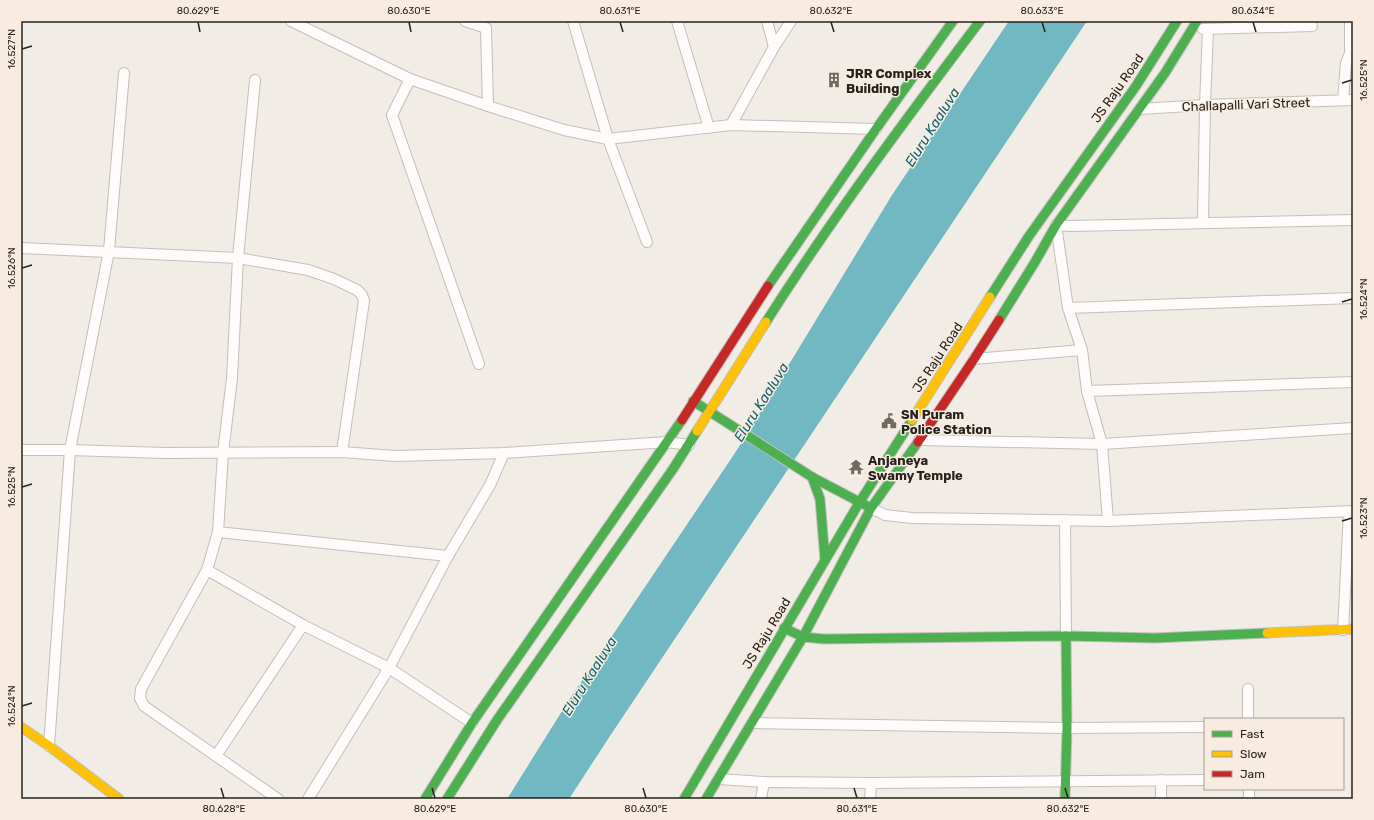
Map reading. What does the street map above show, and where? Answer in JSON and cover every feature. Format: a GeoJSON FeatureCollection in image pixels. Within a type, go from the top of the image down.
{"type":"FeatureCollection","features":[{"type":"Feature","properties":{"kind":"main road"},"geometry":{"type":"LineString","coordinates":[[425,799],[472,723],[667,442],[771,282],[876,129],[953,21]]}},
{"type":"Feature","properties":{"kind":"main road"},"geometry":{"type":"LineString","coordinates":[[447,799],[497,720],[689,445],[797,273],[923,97],[980,21]]}},
{"type":"Feature","properties":{"kind":"main road","name":"JS Raju Road"},"geometry":{"type":"LineString","coordinates":[[684,799],[859,503],[1029,236],[1136,86],[1177,21]]}},
{"type":"Feature","properties":{"kind":"main road"},"geometry":{"type":"LineString","coordinates":[[706,799],[804,637],[871,508],[974,359],[1035,262],[1056,225],[1165,73],[1197,21]]}},
{"type":"Feature","properties":{"kind":"main road"},"geometry":{"type":"LineString","coordinates":[[693,401],[812,477],[871,508]]}},
{"type":"Feature","properties":{"kind":"main road"},"geometry":{"type":"LineString","coordinates":[[812,477],[820,499],[825,560]]}},
{"type":"Feature","properties":{"kind":"main road"},"geometry":{"type":"LineString","coordinates":[[784,628],[804,637],[824,639],[1066,636],[1155,638],[1348,630]]}},
{"type":"Feature","properties":{"kind":"main road"},"geometry":{"type":"LineString","coordinates":[[1064,799],[1067,728],[1066,636]]}},
{"type":"Feature","properties":{"kind":"main road"},"geometry":{"type":"LineString","coordinates":[[21,727],[49,746],[119,799]]}},
{"type":"Feature","properties":{"kind":"street"},"geometry":{"type":"LineString","coordinates":[[291,21],[410,79],[564,130],[608,139],[731,125],[876,129]]}},
{"type":"Feature","properties":{"kind":"street"},"geometry":{"type":"LineString","coordinates":[[465,21],[486,28],[488,106]]}},
{"type":"Feature","properties":{"kind":"street"},"geometry":{"type":"LineString","coordinates":[[573,21],[608,139],[647,242]]}},
{"type":"Feature","properties":{"kind":"street"},"geometry":{"type":"LineString","coordinates":[[677,21],[709,128]]}},
{"type":"Feature","properties":{"kind":"street"},"geometry":{"type":"LineString","coordinates":[[767,21],[774,47]]}},
{"type":"Feature","properties":{"kind":"street"},"geometry":{"type":"LineString","coordinates":[[731,125],[774,47],[791,21]]}},
{"type":"Feature","properties":{"kind":"street"},"geometry":{"type":"LineString","coordinates":[[1348,100],[1346,63],[1350,53],[1350,21]]}},
{"type":"Feature","properties":{"kind":"street"},"geometry":{"type":"LineString","coordinates":[[1191,30],[1312,26]]}},
{"type":"Feature","properties":{"kind":"street"},"geometry":{"type":"LineString","coordinates":[[1204,222],[1205,105],[1208,29]]}},
{"type":"Feature","properties":{"kind":"street"},"geometry":{"type":"LineString","coordinates":[[49,746],[70,450],[109,251],[124,73]]}},
{"type":"Feature","properties":{"kind":"street"},"geometry":{"type":"LineString","coordinates":[[410,79],[392,115],[479,364]]}},
{"type":"Feature","properties":{"kind":"street"},"geometry":{"type":"LineString","coordinates":[[255,80],[238,258],[232,378],[223,453],[218,532],[207,570],[141,689],[140,698],[144,706],[278,799]]}},
{"type":"Feature","properties":{"kind":"street","name":"Challapalli Vari Street"},"geometry":{"type":"LineString","coordinates":[[1140,109],[1348,100]]}},
{"type":"Feature","properties":{"kind":"street"},"geometry":{"type":"LineString","coordinates":[[1108,521],[1102,444],[1087,391],[1082,350],[1068,308],[1056,225],[1070,226],[1353,220]]}},
{"type":"Feature","properties":{"kind":"street"},"geometry":{"type":"LineString","coordinates":[[21,248],[238,258],[308,270],[334,279],[357,290],[362,295],[364,301],[342,452]]}},
{"type":"Feature","properties":{"kind":"street"},"geometry":{"type":"LineString","coordinates":[[1068,308],[1353,298]]}},
{"type":"Feature","properties":{"kind":"street"},"geometry":{"type":"LineString","coordinates":[[974,359],[1082,350]]}},
{"type":"Feature","properties":{"kind":"street"},"geometry":{"type":"LineString","coordinates":[[1087,391],[1353,382]]}},
{"type":"Feature","properties":{"kind":"street"},"geometry":{"type":"LineString","coordinates":[[919,440],[1102,444],[1353,428]]}},
{"type":"Feature","properties":{"kind":"street"},"geometry":{"type":"LineString","coordinates":[[21,450],[165,453],[342,452],[395,456],[504,453],[667,442],[689,445]]}},
{"type":"Feature","properties":{"kind":"street"},"geometry":{"type":"LineString","coordinates":[[308,799],[389,668],[448,556],[490,485],[504,453]]}},
{"type":"Feature","properties":{"kind":"street"},"geometry":{"type":"LineString","coordinates":[[871,508],[885,515],[912,518],[1108,521],[1351,512],[1348,630]]}},
{"type":"Feature","properties":{"kind":"street"},"geometry":{"type":"LineString","coordinates":[[1065,520],[1066,636]]}},
{"type":"Feature","properties":{"kind":"street"},"geometry":{"type":"LineString","coordinates":[[218,532],[448,556]]}},
{"type":"Feature","properties":{"kind":"street"},"geometry":{"type":"LineString","coordinates":[[207,570],[303,625],[389,668],[472,723]]}},
{"type":"Feature","properties":{"kind":"street"},"geometry":{"type":"LineString","coordinates":[[216,756],[303,625]]}},
{"type":"Feature","properties":{"kind":"street"},"geometry":{"type":"LineString","coordinates":[[1248,689],[1248,718]]}},
{"type":"Feature","properties":{"kind":"street"},"geometry":{"type":"LineString","coordinates":[[752,723],[1067,728],[1204,727]]}},
{"type":"Feature","properties":{"kind":"street"},"geometry":{"type":"LineString","coordinates":[[719,779],[764,782],[871,783],[1065,780],[1204,780]]}},
{"type":"Feature","properties":{"kind":"street"},"geometry":{"type":"LineString","coordinates":[[1161,780],[1161,799]]}},
{"type":"Feature","properties":{"kind":"street"},"geometry":{"type":"LineString","coordinates":[[761,799],[764,782]]}},
{"type":"Feature","properties":{"kind":"street"},"geometry":{"type":"LineString","coordinates":[[870,799],[871,783]]}},
{"type":"Feature","properties":{"kind":"water","name":"Eluru Kaaluva"},"geometry":{"type":"Polygon","coordinates":[[[1009,21],[1087,21],[569,799],[507,799],[569,700],[737,450],[892,195],[1009,21]]]}},
{"type":"Feature","properties":{"kind":"traffic: fast"},"geometry":{"type":"LineString","coordinates":[[768,286],[876,129],[953,21]]}},
{"type":"Feature","properties":{"kind":"traffic: fast"},"geometry":{"type":"LineString","coordinates":[[766,322],[843,207],[980,21]]}},
{"type":"Feature","properties":{"kind":"traffic: fast"},"geometry":{"type":"LineString","coordinates":[[990,297],[1029,236],[1136,86],[1177,21]]}},
{"type":"Feature","properties":{"kind":"traffic: fast"},"geometry":{"type":"LineString","coordinates":[[999,320],[1056,225],[1165,73],[1197,21]]}},
{"type":"Feature","properties":{"kind":"traffic: fast"},"geometry":{"type":"LineString","coordinates":[[693,401],[812,477],[869,507]]}},
{"type":"Feature","properties":{"kind":"traffic: fast"},"geometry":{"type":"LineString","coordinates":[[425,799],[472,723],[682,420]]}},
{"type":"Feature","properties":{"kind":"traffic: fast"},"geometry":{"type":"LineString","coordinates":[[684,799],[859,503],[912,420]]}},
{"type":"Feature","properties":{"kind":"traffic: fast"},"geometry":{"type":"LineString","coordinates":[[447,799],[497,720],[673,469],[697,431]]}},
{"type":"Feature","properties":{"kind":"traffic: fast"},"geometry":{"type":"LineString","coordinates":[[706,799],[803,637],[871,508],[918,442]]}},
{"type":"Feature","properties":{"kind":"traffic: fast"},"geometry":{"type":"LineString","coordinates":[[812,477],[820,499],[825,560]]}},
{"type":"Feature","properties":{"kind":"traffic: fast"},"geometry":{"type":"LineString","coordinates":[[784,628],[803,637],[824,639],[1066,636],[1155,638],[1267,633]]}},
{"type":"Feature","properties":{"kind":"traffic: fast"},"geometry":{"type":"LineString","coordinates":[[1065,799],[1067,728],[1066,636]]}},
{"type":"Feature","properties":{"kind":"traffic: slow"},"geometry":{"type":"LineString","coordinates":[[912,420],[990,297]]}},
{"type":"Feature","properties":{"kind":"traffic: slow"},"geometry":{"type":"LineString","coordinates":[[697,431],[766,322]]}},
{"type":"Feature","properties":{"kind":"traffic: slow"},"geometry":{"type":"LineString","coordinates":[[1267,633],[1353,629]]}},
{"type":"Feature","properties":{"kind":"traffic: slow"},"geometry":{"type":"LineString","coordinates":[[21,727],[49,746],[119,799]]}},
{"type":"Feature","properties":{"kind":"traffic: jam"},"geometry":{"type":"LineString","coordinates":[[682,420],[768,286]]}},
{"type":"Feature","properties":{"kind":"traffic: jam"},"geometry":{"type":"LineString","coordinates":[[918,442],[999,320]]}},
{"type":"Feature","properties":{"kind":"place","name":"JRR Complex Building"},"geometry":{"type":"Point","coordinates":[834,80]}},
{"type":"Feature","properties":{"kind":"place","name":"SN Puram Police Station"},"geometry":{"type":"Point","coordinates":[889,421]}},
{"type":"Feature","properties":{"kind":"place","name":"Anjaneya Swamy Temple"},"geometry":{"type":"Point","coordinates":[856,467]}}]}
